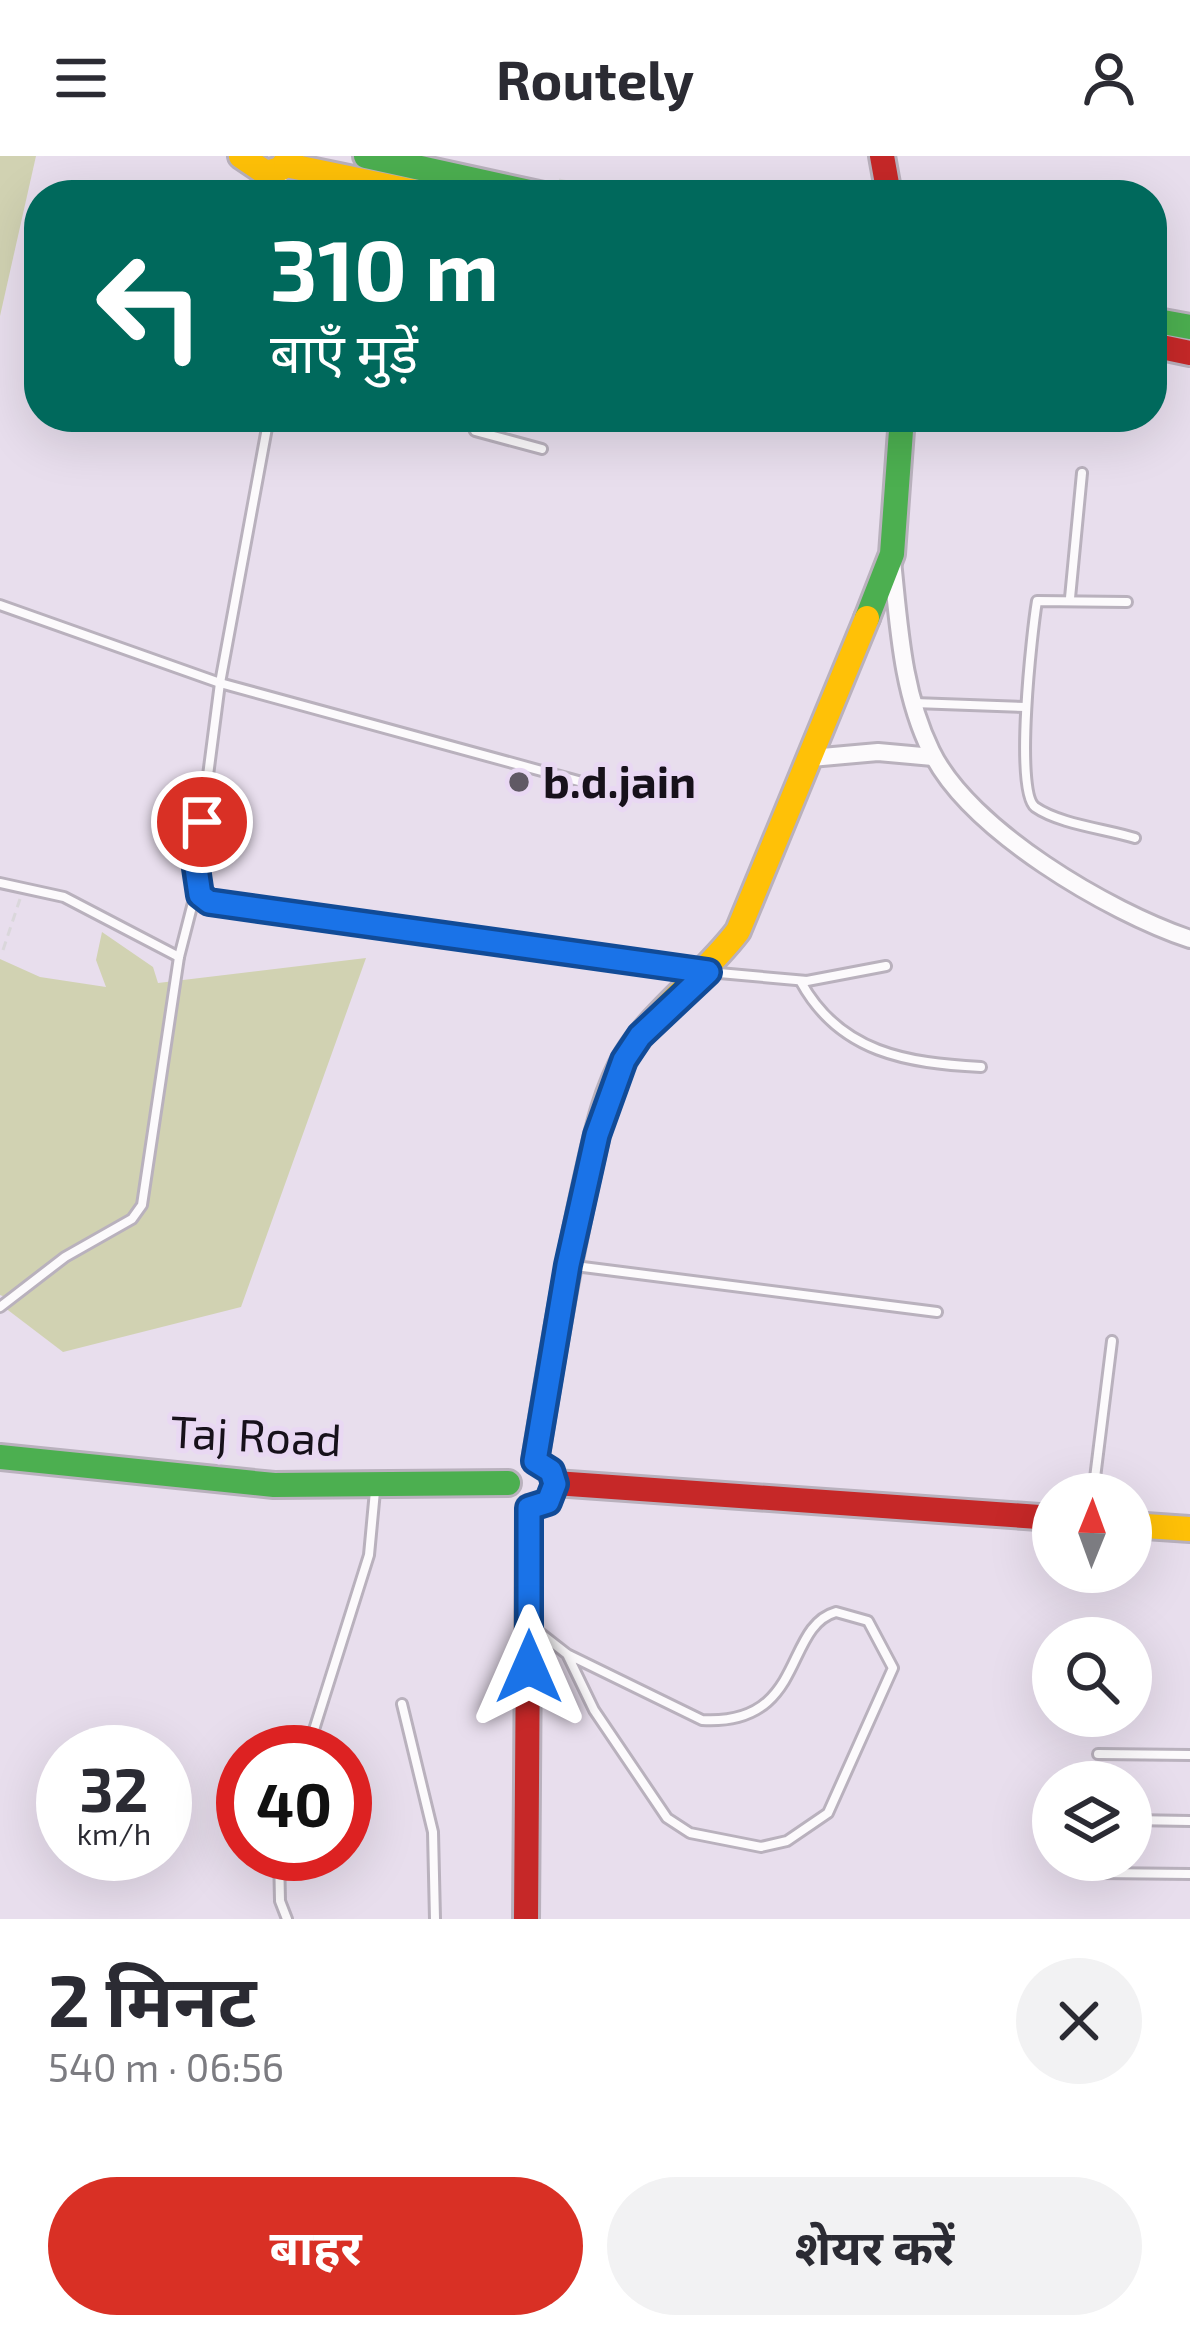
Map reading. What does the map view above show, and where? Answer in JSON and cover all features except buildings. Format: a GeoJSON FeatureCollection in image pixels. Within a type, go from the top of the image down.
{"type":"FeatureCollection","features":[{"type":"Feature","properties":{"kind":"main road"},"geometry":{"type":"LineString","coordinates":[[366,156],[475,180]]}},
{"type":"Feature","properties":{"kind":"main road"},"geometry":{"type":"LineString","coordinates":[[238,157],[255,172],[286,171],[340,180]]}},
{"type":"Feature","properties":{"kind":"main road"},"geometry":{"type":"LineString","coordinates":[[535,1461],[568,1265],[597,1135],[624,1060],[640,1036],[708,972],[738,931],[892,554],[896,432]]}},
{"type":"Feature","properties":{"kind":"main road","name":"Taj Road"},"geometry":{"type":"LineString","coordinates":[[0,1457],[274,1485],[508,1483]]}},
{"type":"Feature","properties":{"kind":"main road"},"geometry":{"type":"LineString","coordinates":[[535,1461],[551,1471],[555,1484],[548,1502],[529,1508],[516,1503],[508,1483],[520,1464],[535,1461]]}},
{"type":"Feature","properties":{"kind":"main road"},"geometry":{"type":"LineString","coordinates":[[555,1484],[1032,1517]]}},
{"type":"Feature","properties":{"kind":"main road"},"geometry":{"type":"LineString","coordinates":[[526,1919],[529,1508]]}},
{"type":"Feature","properties":{"kind":"main road"},"geometry":{"type":"LineString","coordinates":[[1152,1526],[1190,1529]]}},
{"type":"Feature","properties":{"kind":"street"},"geometry":{"type":"LineString","coordinates":[[892,554],[912,703],[933,757],[971,802],[1050,870],[1142,923],[1190,939]]}},
{"type":"Feature","properties":{"kind":"street"},"geometry":{"type":"LineString","coordinates":[[811,758],[878,752],[933,757]]}},
{"type":"Feature","properties":{"kind":"lane"},"geometry":{"type":"LineString","coordinates":[[0,1307],[65,1257],[132,1219],[142,1205],[179,957],[197,885],[220,683],[266,432]]}},
{"type":"Feature","properties":{"kind":"lane"},"geometry":{"type":"LineString","coordinates":[[479,432],[542,449]]}},
{"type":"Feature","properties":{"kind":"lane"},"geometry":{"type":"LineString","coordinates":[[1070,598],[1082,473]]}},
{"type":"Feature","properties":{"kind":"lane"},"geometry":{"type":"LineString","coordinates":[[1127,602],[1037,601],[1026,706],[1028,800],[1037,809],[1135,838]]}},
{"type":"Feature","properties":{"kind":"lane"},"geometry":{"type":"LineString","coordinates":[[0,605],[220,683],[582,782]]}},
{"type":"Feature","properties":{"kind":"lane"},"geometry":{"type":"LineString","coordinates":[[912,703],[1026,706]]}},
{"type":"Feature","properties":{"kind":"lane"},"geometry":{"type":"LineString","coordinates":[[0,883],[26,886],[77,903],[179,957]]}},
{"type":"Feature","properties":{"kind":"lane"},"geometry":{"type":"LineString","coordinates":[[197,885],[206,900],[230,907],[708,972],[800,980],[886,966]]}},
{"type":"Feature","properties":{"kind":"lane"},"geometry":{"type":"LineString","coordinates":[[800,980],[823,1016],[898,1060],[981,1067]]}},
{"type":"Feature","properties":{"kind":"lane"},"geometry":{"type":"LineString","coordinates":[[568,1265],[937,1312]]}},
{"type":"Feature","properties":{"kind":"lane"},"geometry":{"type":"LineString","coordinates":[[1096,1473],[1112,1341]]}},
{"type":"Feature","properties":{"kind":"lane"},"geometry":{"type":"LineString","coordinates":[[316,1725],[368,1555],[375,1484]]}},
{"type":"Feature","properties":{"kind":"lane"},"geometry":{"type":"LineString","coordinates":[[529,1625],[567,1654],[689,1716],[714,1720],[776,1698],[825,1615],[868,1621],[893,1668],[828,1813],[787,1841],[761,1847],[690,1833],[667,1819],[633,1773],[567,1654]]}},
{"type":"Feature","properties":{"kind":"lane"},"geometry":{"type":"LineString","coordinates":[[402,1704],[433,1832],[434,1919]]}},
{"type":"Feature","properties":{"kind":"lane"},"geometry":{"type":"LineString","coordinates":[[1098,1754],[1190,1755]]}},
{"type":"Feature","properties":{"kind":"lane"},"geometry":{"type":"LineString","coordinates":[[1152,1820],[1190,1821]]}},
{"type":"Feature","properties":{"kind":"lane"},"geometry":{"type":"LineString","coordinates":[[1152,1874],[1190,1874]]}},
{"type":"Feature","properties":{"kind":"lane"},"geometry":{"type":"LineString","coordinates":[[280,1881],[287,1919]]}},
{"type":"Feature","properties":{"kind":"path"},"geometry":{"type":"LineString","coordinates":[[3,950],[26,886]]}},
{"type":"Feature","properties":{"kind":"green space"},"geometry":{"type":"Polygon","coordinates":[[[0,156],[36,156],[31,180],[24,180],[24,209],[0,316],[0,156]]]}},
{"type":"Feature","properties":{"kind":"green space"},"geometry":{"type":"Polygon","coordinates":[[[102,932],[153,967],[158,983],[366,958],[241,1307],[63,1352],[0,1304],[5,1297],[0,1295],[0,959],[40,977],[106,987],[96,960],[102,932]]]}},
{"type":"Feature","properties":{"kind":"traffic: fast"},"geometry":{"type":"LineString","coordinates":[[366,156],[475,180]]}},
{"type":"Feature","properties":{"kind":"traffic: fast"},"geometry":{"type":"LineString","coordinates":[[1167,323],[1190,327]]}},
{"type":"Feature","properties":{"kind":"traffic: fast"},"geometry":{"type":"LineString","coordinates":[[867,618],[892,554],[901,432]]}},
{"type":"Feature","properties":{"kind":"traffic: fast"},"geometry":{"type":"LineString","coordinates":[[0,1457],[274,1485],[508,1483]]}},
{"type":"Feature","properties":{"kind":"traffic: slow"},"geometry":{"type":"LineString","coordinates":[[241,156],[266,173],[280,169],[291,156]]}},
{"type":"Feature","properties":{"kind":"traffic: slow"},"geometry":{"type":"LineString","coordinates":[[286,165],[358,180]]}},
{"type":"Feature","properties":{"kind":"traffic: slow"},"geometry":{"type":"LineString","coordinates":[[535,1461],[578,1221],[612,1086],[638,1039],[738,931],[867,618]]}},
{"type":"Feature","properties":{"kind":"traffic: slow"},"geometry":{"type":"LineString","coordinates":[[1152,1526],[1190,1529]]}},
{"type":"Feature","properties":{"kind":"traffic: jam"},"geometry":{"type":"LineString","coordinates":[[882,156],[886,180]]}},
{"type":"Feature","properties":{"kind":"traffic: jam"},"geometry":{"type":"LineString","coordinates":[[1167,348],[1190,353]]}},
{"type":"Feature","properties":{"kind":"traffic: jam"},"geometry":{"type":"LineString","coordinates":[[555,1483],[1032,1517]]}},
{"type":"Feature","properties":{"kind":"traffic: jam"},"geometry":{"type":"LineString","coordinates":[[526,1919],[529,1508]]}},
{"type":"Feature","properties":{"kind":"place","name":"b.d.jain"},"geometry":{"type":"Point","coordinates":[519,782]}},
{"type":"Feature","properties":{"kind":"route"},"geometry":{"type":"LineString","coordinates":[[202,822],[196,877],[200,895],[209,902],[708,972],[640,1036],[624,1060],[597,1135],[568,1265],[535,1461],[551,1471],[555,1490],[548,1502],[529,1508],[529,1667]]}}]}
